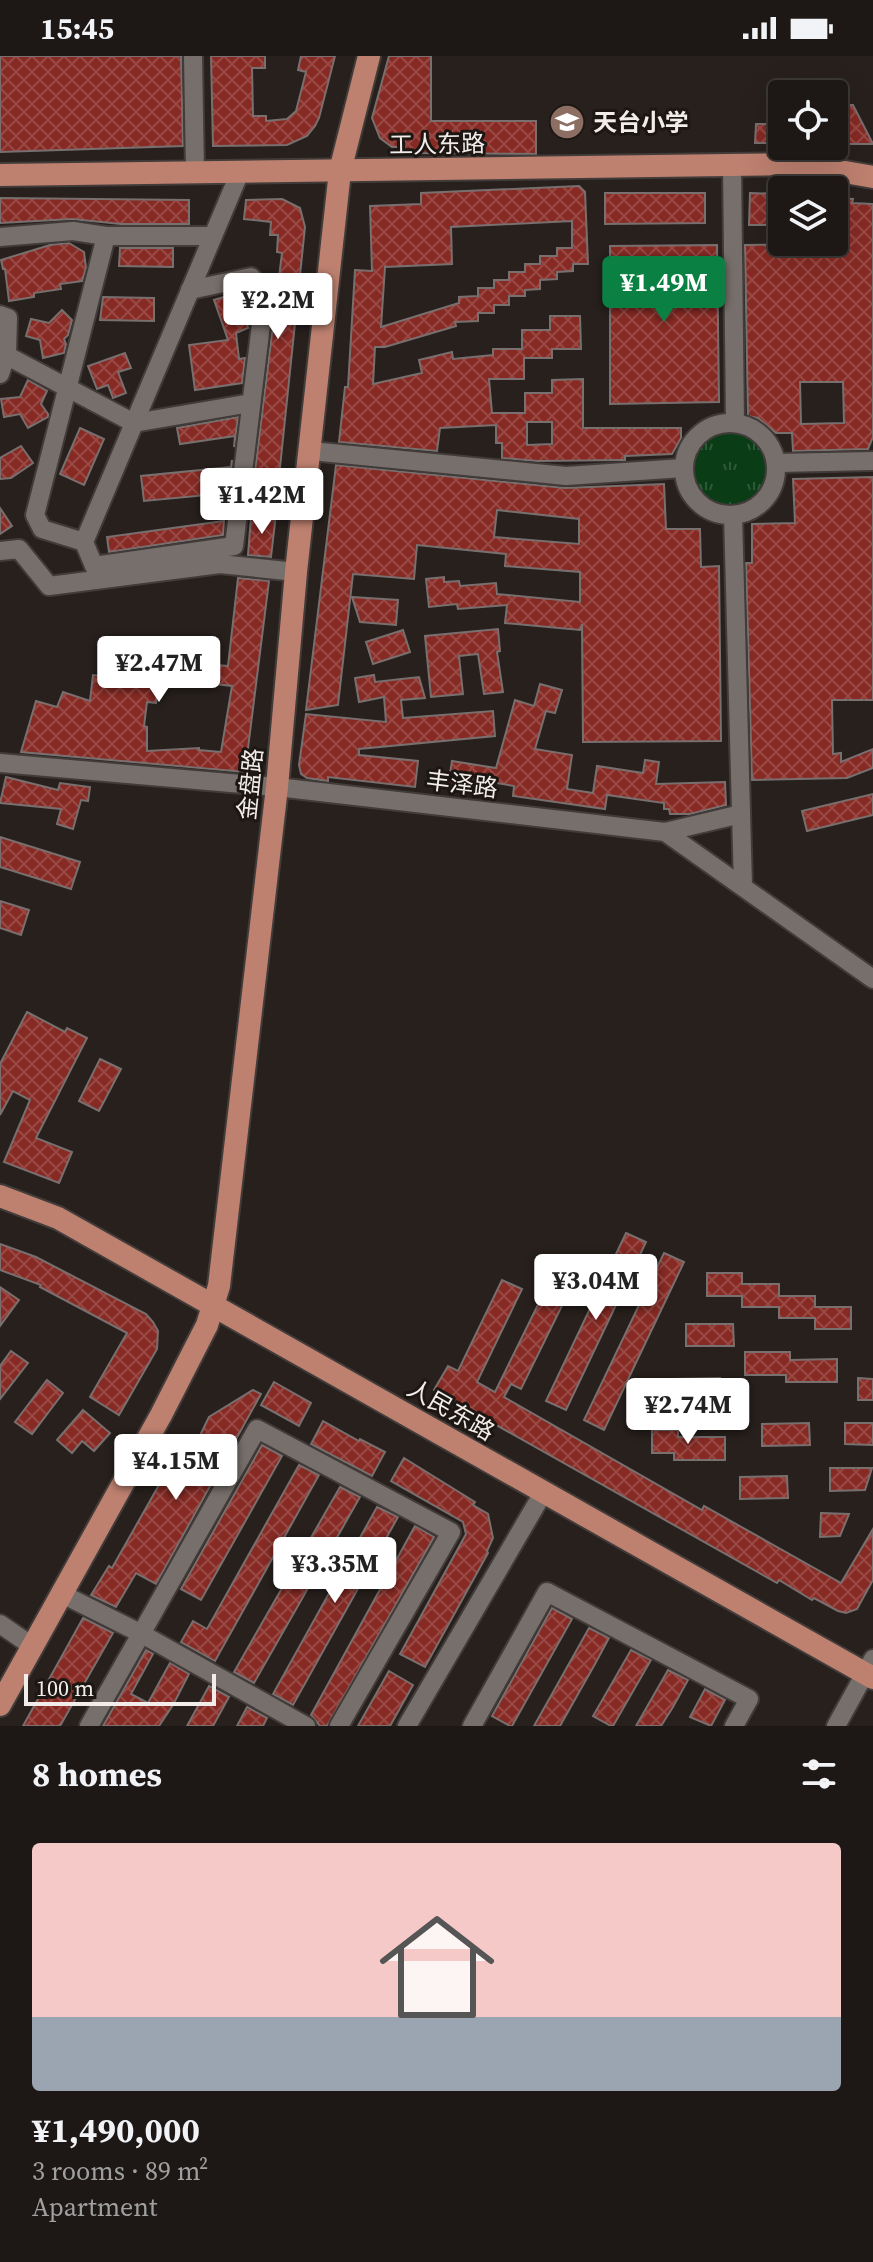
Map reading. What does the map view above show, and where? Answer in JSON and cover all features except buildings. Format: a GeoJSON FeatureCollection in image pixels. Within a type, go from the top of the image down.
{"type":"FeatureCollection","features":[{"type":"Feature","properties":{"kind":"main road","name":"金盘路"},"geometry":{"type":"LineString","coordinates":[[0,1705],[161,1415],[207,1325],[219,1286],[277,787],[296,572],[340,171],[369,56]]}},
{"type":"Feature","properties":{"kind":"main road","name":"工人东路"},"geometry":{"type":"LineString","coordinates":[[0,175],[799,164],[873,177]]}},
{"type":"Feature","properties":{"kind":"main road","name":"人民东路"},"geometry":{"type":"LineString","coordinates":[[0,1196],[58,1218],[543,1493],[870,1670]]}},
{"type":"Feature","properties":{"kind":"street"},"geometry":{"type":"LineString","coordinates":[[193,56],[195,173]]}},
{"type":"Feature","properties":{"kind":"street"},"geometry":{"type":"LineString","coordinates":[[732,165],[735,423]]}},
{"type":"Feature","properties":{"kind":"street"},"geometry":{"type":"LineString","coordinates":[[190,290],[251,277],[265,292],[234,546],[94,566],[84,542],[190,290],[240,172]]}},
{"type":"Feature","properties":{"kind":"street"},"geometry":{"type":"LineString","coordinates":[[0,237],[73,231],[106,236],[213,236]]}},
{"type":"Feature","properties":{"kind":"street"},"geometry":{"type":"LineString","coordinates":[[84,542],[42,529],[35,515],[106,236]]}},
{"type":"Feature","properties":{"kind":"street"},"geometry":{"type":"LineString","coordinates":[[0,315],[8,318],[0,374]]}},
{"type":"Feature","properties":{"kind":"street"},"geometry":{"type":"LineString","coordinates":[[3,352],[67,390],[134,423],[251,403]]}},
{"type":"Feature","properties":{"kind":"street"},"geometry":{"type":"LineString","coordinates":[[720,423],[750,427],[763,436],[772,448],[777,463],[776,478],[761,504],[748,512],[733,515],[717,514],[693,497],[683,468],[686,453],[694,439],[705,429],[720,423]]}},
{"type":"Feature","properties":{"kind":"street"},"geometry":{"type":"LineString","coordinates":[[311,451],[566,476],[683,468]]}},
{"type":"Feature","properties":{"kind":"street"},"geometry":{"type":"LineString","coordinates":[[777,463],[873,461]]}},
{"type":"Feature","properties":{"kind":"street"},"geometry":{"type":"LineString","coordinates":[[733,515],[743,886]]}},
{"type":"Feature","properties":{"kind":"street"},"geometry":{"type":"LineString","coordinates":[[0,551],[19,549],[49,586],[220,564],[296,572]]}},
{"type":"Feature","properties":{"kind":"street","name":"丰泽路"},"geometry":{"type":"LineString","coordinates":[[0,763],[277,787],[665,832],[873,979]]}},
{"type":"Feature","properties":{"kind":"street"},"geometry":{"type":"LineString","coordinates":[[665,832],[741,814]]}},
{"type":"Feature","properties":{"kind":"street"},"geometry":{"type":"LineString","coordinates":[[89,1726],[257,1429],[451,1532],[339,1726]]}},
{"type":"Feature","properties":{"kind":"street"},"geometry":{"type":"LineString","coordinates":[[407,1726],[543,1493]]}},
{"type":"Feature","properties":{"kind":"street"},"geometry":{"type":"LineString","coordinates":[[472,1726],[547,1592],[749,1699],[734,1726]]}},
{"type":"Feature","properties":{"kind":"street"},"geometry":{"type":"LineString","coordinates":[[60,1593],[140,1633],[306,1726]]}},
{"type":"Feature","properties":{"kind":"street"},"geometry":{"type":"LineString","coordinates":[[0,1624],[32,1646]]}},
{"type":"Feature","properties":{"kind":"street"},"geometry":{"type":"LineString","coordinates":[[836,1726],[870,1670]]}},
{"type":"Feature","properties":{"kind":"green space"},"geometry":{"type":"Polygon","coordinates":[[[730,423],[748,426],[763,436],[773,451],[776,469],[773,487],[763,502],[748,512],[730,515],[712,512],[697,502],[687,487],[684,469],[687,451],[697,436],[712,426],[730,423]]]}},
{"type":"Feature","properties":{"kind":"place","name":"天台小学"},"geometry":{"type":"Point","coordinates":[567,122]}}]}
